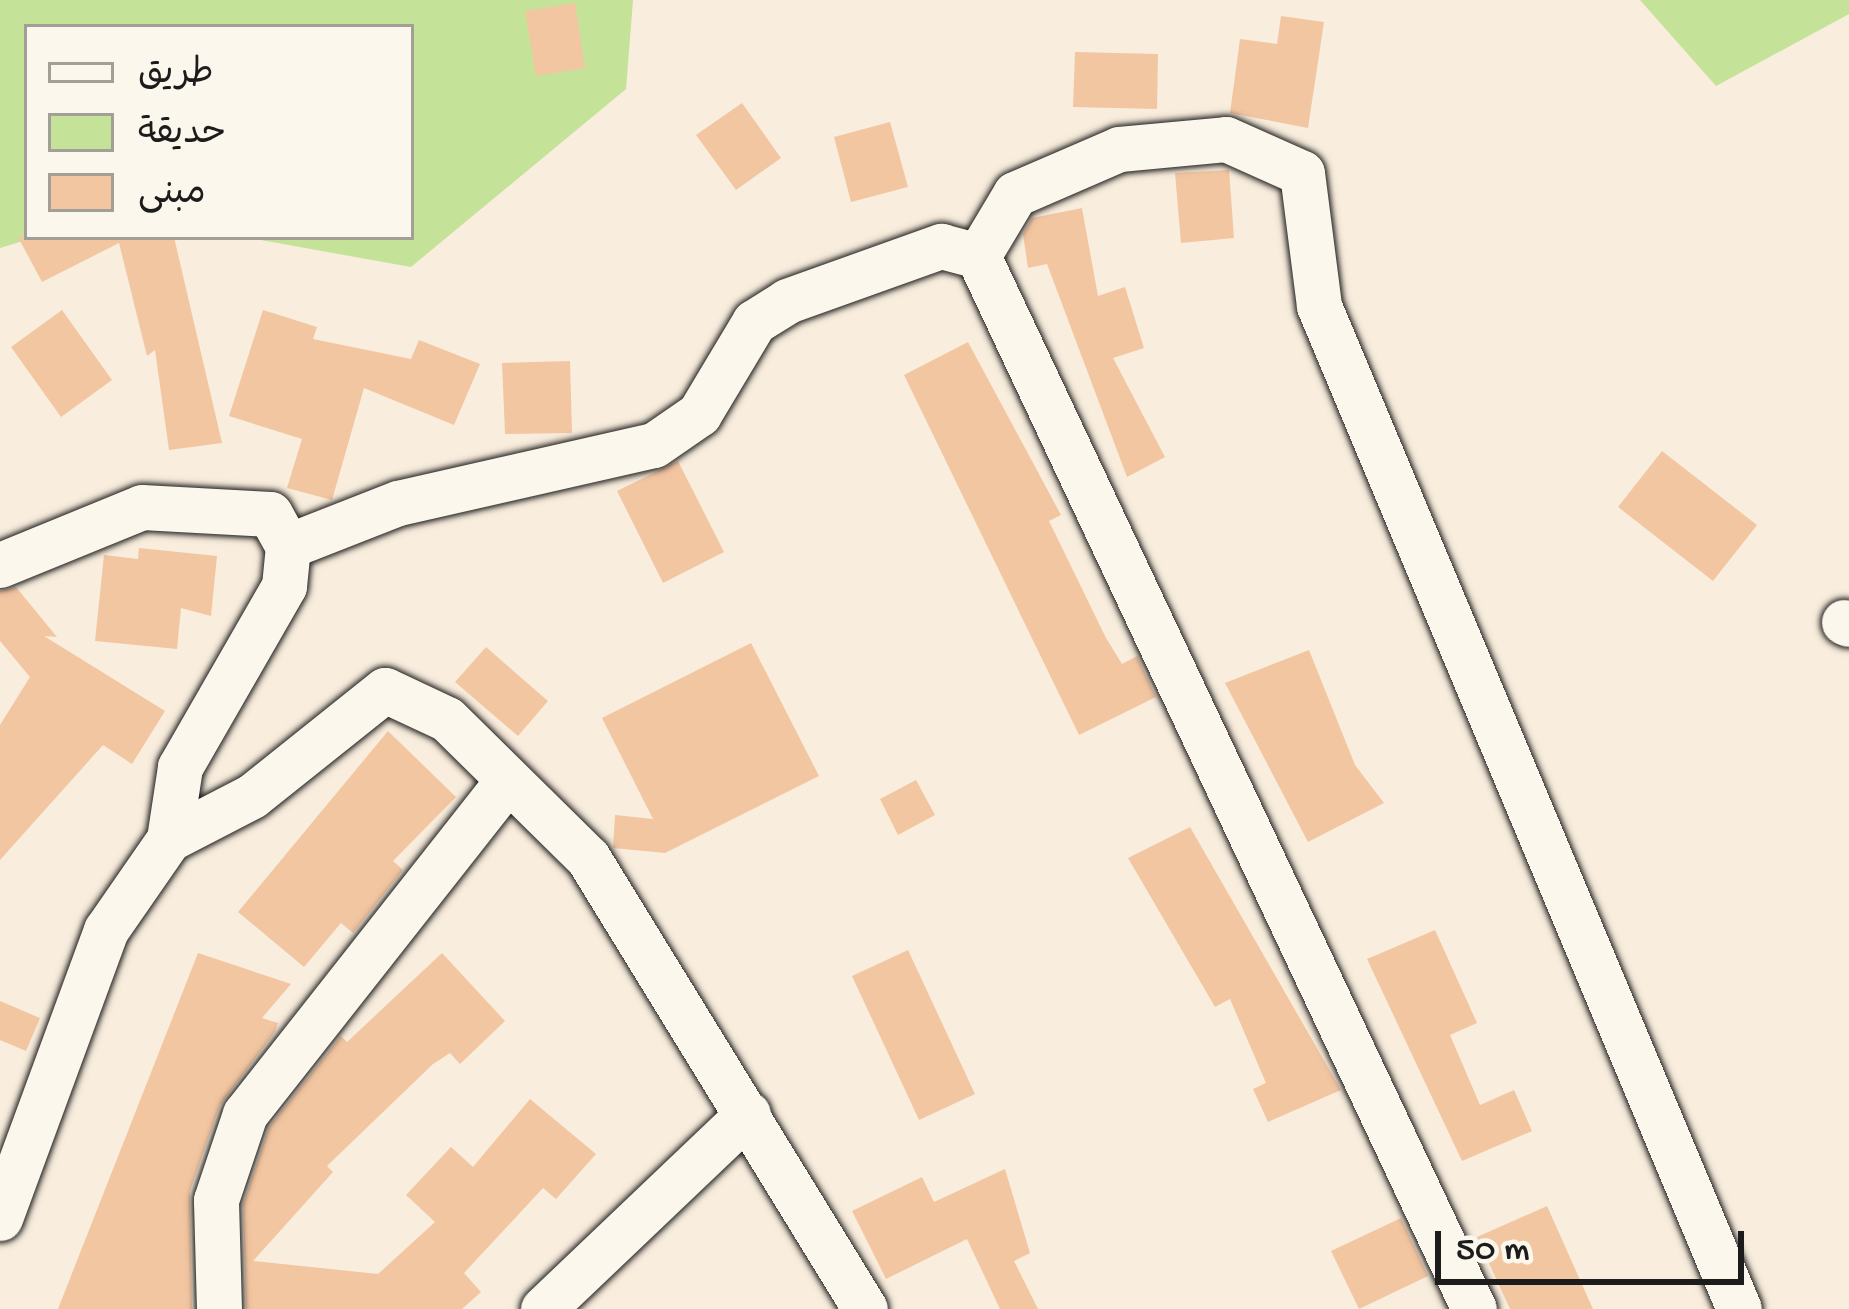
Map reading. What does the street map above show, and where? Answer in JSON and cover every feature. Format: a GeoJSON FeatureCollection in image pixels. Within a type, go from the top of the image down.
{"type":"FeatureCollection","features":[{"type":"Feature","properties":{"kind":"street"},"geometry":{"type":"LineString","coordinates":[[977,256],[1015,194],[1119,148],[1226,139],[1302,173],[1319,306],[1738,1309]]}},
{"type":"Feature","properties":{"kind":"street"},"geometry":{"type":"LineString","coordinates":[[288,546],[398,503],[654,445],[699,414],[754,322],[787,301],[941,246],[977,256],[1474,1309]]}},
{"type":"Feature","properties":{"kind":"street"},"geometry":{"type":"LineString","coordinates":[[0,565],[142,506],[270,514],[288,546],[284,586],[180,767],[169,839],[106,930],[0,1218]]}},
{"type":"Feature","properties":{"kind":"street"},"geometry":{"type":"LineString","coordinates":[[169,839],[252,796],[385,690],[447,719],[588,858],[865,1309]]}},
{"type":"Feature","properties":{"kind":"street"},"geometry":{"type":"LineString","coordinates":[[219,1309],[216,1200],[245,1114],[507,781]]}},
{"type":"Feature","properties":{"kind":"street"},"geometry":{"type":"LineString","coordinates":[[543,1309],[748,1114]]}},
{"type":"Feature","properties":{"kind":"green space"},"geometry":{"type":"Polygon","coordinates":[[[0,0],[633,0],[626,89],[411,267],[261,240],[414,240],[414,24],[24,24],[26,240],[0,248],[0,0]]]}},
{"type":"Feature","properties":{"kind":"green space"},"geometry":{"type":"Polygon","coordinates":[[[1640,0],[1849,0],[1849,14],[1716,86],[1640,0]]]}},
{"type":"Feature","properties":{"kind":"building"},"geometry":{"type":"Polygon","coordinates":[[[575,3],[585,68],[536,76],[525,11],[575,3]]]}},
{"type":"Feature","properties":{"kind":"building"},"geometry":{"type":"Polygon","coordinates":[[[1281,16],[1324,22],[1308,128],[1230,113],[1240,39],[1277,44],[1281,16]]]}},
{"type":"Feature","properties":{"kind":"building"},"geometry":{"type":"Polygon","coordinates":[[[1075,52],[1158,54],[1157,109],[1073,107],[1075,52]]]}},
{"type":"Feature","properties":{"kind":"building"},"geometry":{"type":"Polygon","coordinates":[[[742,103],[781,158],[736,190],[696,135],[742,103]]]}},
{"type":"Feature","properties":{"kind":"building"},"geometry":{"type":"Polygon","coordinates":[[[890,122],[908,187],[851,202],[834,137],[890,122]]]}},
{"type":"Feature","properties":{"kind":"building"},"geometry":{"type":"Polygon","coordinates":[[[1229,170],[1234,238],[1181,243],[1175,173],[1229,170]]]}},
{"type":"Feature","properties":{"kind":"building"},"geometry":{"type":"Polygon","coordinates":[[[1082,208],[1098,296],[1125,287],[1144,348],[1113,358],[1165,457],[1127,477],[1047,264],[1028,268],[1023,234],[1032,218],[1082,208]]]}},
{"type":"Feature","properties":{"kind":"building"},"geometry":{"type":"Polygon","coordinates":[[[18,237],[175,240],[222,443],[169,450],[155,350],[147,356],[119,243],[42,282],[18,237]]]}},
{"type":"Feature","properties":{"kind":"building"},"geometry":{"type":"Polygon","coordinates":[[[62,310],[112,380],[61,417],[11,347],[62,310]]]}},
{"type":"Feature","properties":{"kind":"building"},"geometry":{"type":"Polygon","coordinates":[[[263,310],[317,327],[313,339],[411,359],[419,340],[480,364],[454,425],[364,388],[332,500],[287,488],[302,439],[229,416],[263,310]]]}},
{"type":"Feature","properties":{"kind":"building"},"geometry":{"type":"Polygon","coordinates":[[[968,342],[1061,515],[1049,521],[1106,638],[1122,664],[1137,656],[1156,697],[1079,735],[904,375],[968,342]]]}},
{"type":"Feature","properties":{"kind":"building"},"geometry":{"type":"Polygon","coordinates":[[[570,361],[572,433],[505,434],[502,363],[570,361]]]}},
{"type":"Feature","properties":{"kind":"building"},"geometry":{"type":"Polygon","coordinates":[[[1662,451],[1757,525],[1713,581],[1618,507],[1662,451]]]}},
{"type":"Feature","properties":{"kind":"building"},"geometry":{"type":"Polygon","coordinates":[[[678,461],[724,552],[663,583],[617,491],[678,461]]]}},
{"type":"Feature","properties":{"kind":"building"},"geometry":{"type":"Polygon","coordinates":[[[139,548],[217,556],[211,616],[181,608],[177,649],[95,641],[104,555],[138,559],[139,548]]]}},
{"type":"Feature","properties":{"kind":"building"},"geometry":{"type":"Polygon","coordinates":[[[16,587],[57,637],[44,636],[165,711],[132,764],[103,745],[0,860],[0,725],[30,677],[0,641],[0,591],[16,587]]]}},
{"type":"Feature","properties":{"kind":"building"},"geometry":{"type":"Polygon","coordinates":[[[751,643],[819,776],[665,853],[613,848],[615,815],[653,819],[602,718],[751,643]]]}},
{"type":"Feature","properties":{"kind":"building"},"geometry":{"type":"Polygon","coordinates":[[[486,647],[548,701],[518,736],[455,682],[486,647]]]}},
{"type":"Feature","properties":{"kind":"building"},"geometry":{"type":"Polygon","coordinates":[[[1309,650],[1355,765],[1384,803],[1308,842],[1225,683],[1309,650]]]}},
{"type":"Feature","properties":{"kind":"building"},"geometry":{"type":"Polygon","coordinates":[[[388,731],[456,797],[393,861],[403,870],[353,933],[341,923],[304,967],[238,912],[388,731]]]}},
{"type":"Feature","properties":{"kind":"building"},"geometry":{"type":"Polygon","coordinates":[[[916,780],[935,815],[898,835],[880,799],[916,780]]]}},
{"type":"Feature","properties":{"kind":"building"},"geometry":{"type":"Polygon","coordinates":[[[1190,827],[1341,1090],[1268,1122],[1253,1089],[1266,1083],[1230,999],[1215,1007],[1128,858],[1190,827]]]}},
{"type":"Feature","properties":{"kind":"building"},"geometry":{"type":"Polygon","coordinates":[[[1435,930],[1477,1023],[1450,1035],[1480,1105],[1514,1090],[1532,1131],[1462,1161],[1367,959],[1435,930]]]}},
{"type":"Feature","properties":{"kind":"building"},"geometry":{"type":"Polygon","coordinates":[[[908,950],[975,1094],[919,1120],[852,976],[908,950]]]}},
{"type":"Feature","properties":{"kind":"building"},"geometry":{"type":"Polygon","coordinates":[[[198,953],[291,984],[262,1018],[278,1023],[275,1032],[220,1105],[190,1191],[192,1309],[58,1309],[198,953]]]}},
{"type":"Feature","properties":{"kind":"building"},"geometry":{"type":"Polygon","coordinates":[[[442,953],[505,1021],[460,1064],[450,1053],[433,1064],[327,1166],[333,1172],[253,1261],[378,1274],[435,1222],[406,1195],[451,1147],[473,1167],[530,1099],[596,1154],[556,1199],[543,1188],[464,1273],[481,1292],[462,1309],[246,1309],[243,1204],[269,1127],[341,1036],[347,1042],[442,953]]]}},
{"type":"Feature","properties":{"kind":"building"},"geometry":{"type":"Polygon","coordinates":[[[0,1001],[40,1018],[26,1051],[0,1040],[0,1001]]]}},
{"type":"Feature","properties":{"kind":"building"},"geometry":{"type":"Polygon","coordinates":[[[1005,1169],[1030,1253],[1014,1261],[1038,1309],[1000,1309],[967,1239],[886,1279],[852,1211],[922,1177],[934,1202],[1005,1169]]]}},
{"type":"Feature","properties":{"kind":"building"},"geometry":{"type":"Polygon","coordinates":[[[1547,1206],[1593,1309],[1510,1309],[1477,1237],[1547,1206]]]}},
{"type":"Feature","properties":{"kind":"building"},"geometry":{"type":"Polygon","coordinates":[[[1401,1218],[1428,1276],[1359,1309],[1331,1251],[1401,1218]]]}}]}
